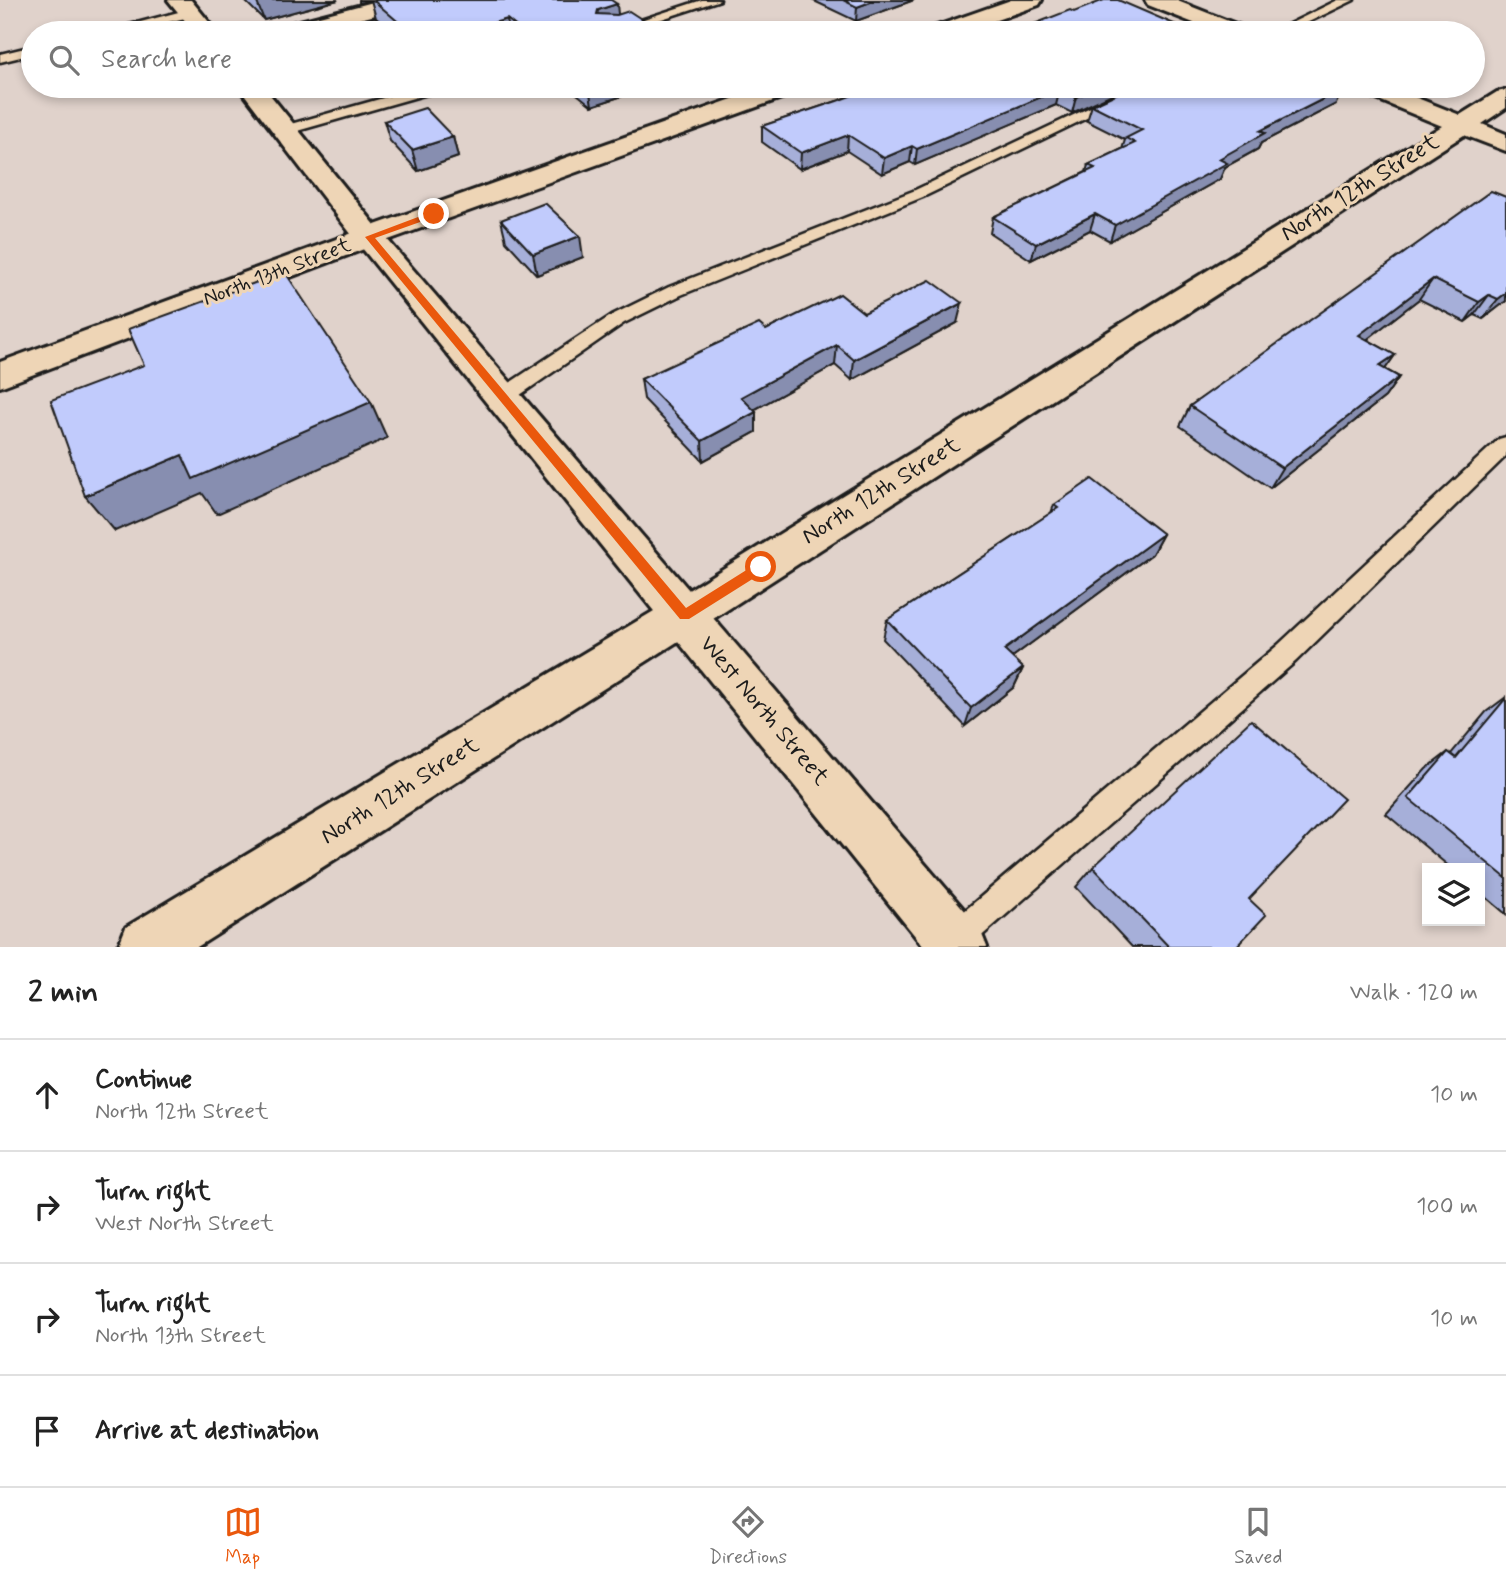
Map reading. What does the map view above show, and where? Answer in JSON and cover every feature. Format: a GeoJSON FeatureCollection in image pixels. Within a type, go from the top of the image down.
{"type":"FeatureCollection","features":[{"type":"Feature","properties":{"kind":"street"},"geometry":{"type":"LineString","coordinates":[[326,21],[406,0]]}},
{"type":"Feature","properties":{"kind":"street"},"geometry":{"type":"LineString","coordinates":[[972,21],[1031,0]]}},
{"type":"Feature","properties":{"kind":"street"},"geometry":{"type":"LineString","coordinates":[[1156,0],[1208,21]]}},
{"type":"Feature","properties":{"kind":"street"},"geometry":{"type":"LineString","coordinates":[[184,7],[196,21]]}},
{"type":"Feature","properties":{"kind":"street","name":"North 12th Street"},"geometry":{"type":"LineString","coordinates":[[146,947],[684,615],[1506,97]]}},
{"type":"Feature","properties":{"kind":"street","name":"West North Street"},"geometry":{"type":"LineString","coordinates":[[260,98],[369,237],[956,944]]}},
{"type":"Feature","properties":{"kind":"street","name":"North 13th Street"},"geometry":{"type":"LineString","coordinates":[[0,375],[369,237],[758,98]]}},
{"type":"Feature","properties":{"kind":"street"},"geometry":{"type":"LineString","coordinates":[[1396,98],[1506,143]]}},
{"type":"Feature","properties":{"kind":"lane"},"geometry":{"type":"LineString","coordinates":[[646,21],[714,0]]}},
{"type":"Feature","properties":{"kind":"lane"},"geometry":{"type":"LineString","coordinates":[[1303,21],[1348,0]]}},
{"type":"Feature","properties":{"kind":"lane"},"geometry":{"type":"LineString","coordinates":[[141,21],[184,7]]}},
{"type":"Feature","properties":{"kind":"lane"},"geometry":{"type":"LineString","coordinates":[[0,58],[21,53]]}},
{"type":"Feature","properties":{"kind":"lane"},"geometry":{"type":"LineString","coordinates":[[285,130],[398,98]]}},
{"type":"Feature","properties":{"kind":"lane"},"geometry":{"type":"LineString","coordinates":[[503,397],[618,319],[675,291],[918,194],[1116,98]]}},
{"type":"Feature","properties":{"kind":"lane"},"geometry":{"type":"LineString","coordinates":[[956,944],[1287,653],[1506,444]]}},
{"type":"Feature","properties":{"kind":"building"},"geometry":{"type":"Polygon","coordinates":[[[373,0],[611,0],[617,4],[598,10],[597,14],[617,15],[629,11],[644,21],[507,19],[397,21],[373,0]]]}},
{"type":"Feature","properties":{"kind":"building"},"geometry":{"type":"Polygon","coordinates":[[[843,0],[876,0],[857,7],[843,0]]]}},
{"type":"Feature","properties":{"kind":"building"},"geometry":{"type":"Polygon","coordinates":[[[1104,0],[1118,0],[1167,21],[1042,21],[1070,10],[1074,12],[1104,0]]]}},
{"type":"Feature","properties":{"kind":"building"},"geometry":{"type":"Polygon","coordinates":[[[845,98],[1039,98],[917,149],[912,146],[884,158],[848,135],[801,153],[762,126],[845,98]]]}},
{"type":"Feature","properties":{"kind":"building"},"geometry":{"type":"Polygon","coordinates":[[[1107,98],[1325,98],[1260,131],[1265,133],[1219,159],[1227,163],[1115,225],[1095,214],[1036,244],[993,217],[1095,168],[1088,165],[1135,143],[1126,138],[1142,130],[1092,105],[1107,98]]]}},
{"type":"Feature","properties":{"kind":"building"},"geometry":{"type":"Polygon","coordinates":[[[425,108],[453,137],[412,150],[384,121],[425,108]]]}},
{"type":"Feature","properties":{"kind":"building"},"geometry":{"type":"Polygon","coordinates":[[[1491,191],[1506,197],[1506,293],[1498,299],[1489,295],[1479,302],[1433,279],[1359,335],[1395,355],[1379,366],[1399,377],[1282,468],[1190,406],[1491,191]]]}},
{"type":"Feature","properties":{"kind":"building"},"geometry":{"type":"Polygon","coordinates":[[[545,203],[580,236],[533,254],[501,220],[545,203]]]}},
{"type":"Feature","properties":{"kind":"building"},"geometry":{"type":"Polygon","coordinates":[[[285,272],[371,402],[193,479],[182,455],[85,496],[51,400],[144,365],[128,329],[285,272]]]}},
{"type":"Feature","properties":{"kind":"building"},"geometry":{"type":"Polygon","coordinates":[[[930,280],[962,303],[854,360],[837,345],[741,397],[756,412],[702,441],[641,379],[759,324],[766,330],[840,294],[864,313],[930,280]]]}},
{"type":"Feature","properties":{"kind":"building"},"geometry":{"type":"Polygon","coordinates":[[[1092,479],[1163,534],[1004,650],[1023,668],[971,708],[887,620],[1058,508],[1054,505],[1092,479]]]}},
{"type":"Feature","properties":{"kind":"building"},"geometry":{"type":"Polygon","coordinates":[[[1506,698],[1506,878],[1408,798],[1448,752],[1456,758],[1506,698]]]}},
{"type":"Feature","properties":{"kind":"building"},"geometry":{"type":"Polygon","coordinates":[[[1251,720],[1344,799],[1249,899],[1266,915],[1236,947],[1169,947],[1093,867],[1251,720]]]}},
{"type":"Feature","properties":{"kind":"route"},"geometry":{"type":"LineString","coordinates":[[434,214],[369,237],[684,615],[761,567]]}}]}
